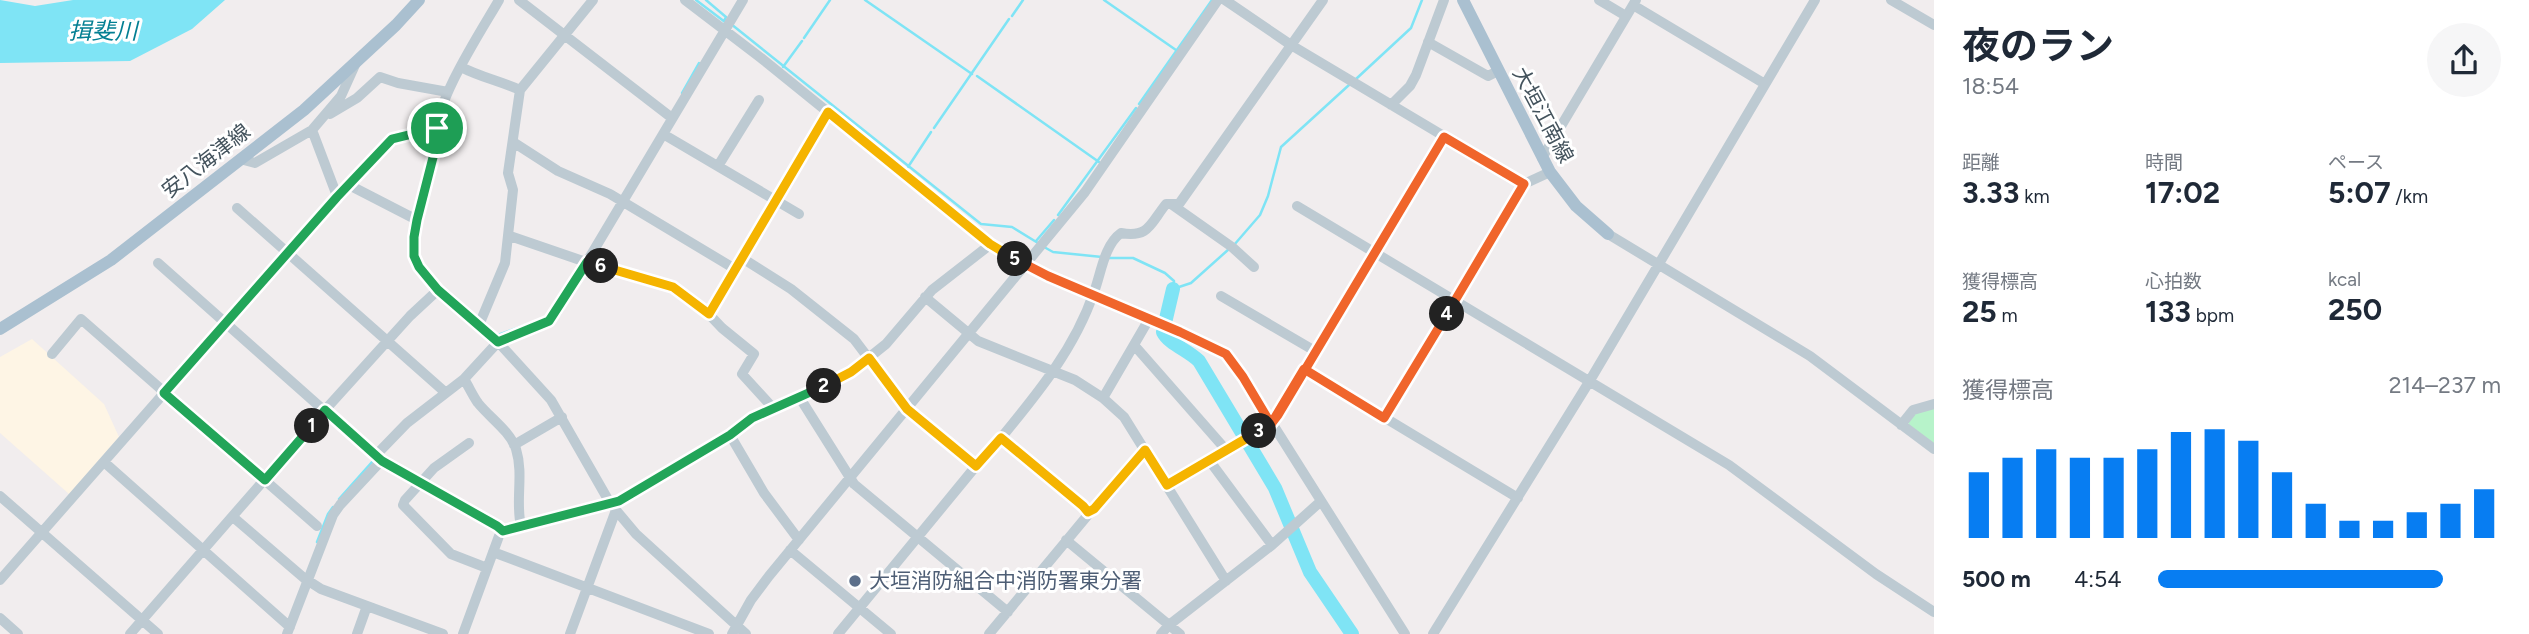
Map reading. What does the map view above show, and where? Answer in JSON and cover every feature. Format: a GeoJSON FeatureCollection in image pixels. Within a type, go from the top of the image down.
{"type":"FeatureCollection","features":[{"type":"Feature","properties":{"kind":"main road","name":"安八海津線"},"geometry":{"type":"LineString","coordinates":[[0,330],[111,260],[304,110],[419,0]]}},
{"type":"Feature","properties":{"kind":"main road","name":"大垣江南線"},"geometry":{"type":"LineString","coordinates":[[1463,0],[1550,172],[1576,206],[1608,234]]}},
{"type":"Feature","properties":{"kind":"street"},"geometry":{"type":"LineString","coordinates":[[499,0],[448,92],[437,128],[439,134],[417,220],[414,256],[419,267],[438,290],[498,342],[551,400],[613,507],[653,552],[734,630],[746,634]]}},
{"type":"Feature","properties":{"kind":"street"},"geometry":{"type":"LineString","coordinates":[[519,0],[672,118]]}},
{"type":"Feature","properties":{"kind":"street"},"geometry":{"type":"LineString","coordinates":[[479,325],[505,263],[510,236],[513,190],[508,173],[520,90],[593,0]]}},
{"type":"Feature","properties":{"kind":"street"},"geometry":{"type":"LineString","coordinates":[[685,0],[990,244],[1025,265],[1226,354],[1405,634]]}},
{"type":"Feature","properties":{"kind":"street"},"geometry":{"type":"LineString","coordinates":[[104,462],[288,631],[333,515],[340,505],[407,423],[464,380],[498,342],[549,321],[743,0]]}},
{"type":"Feature","properties":{"kind":"street"},"geometry":{"type":"LineString","coordinates":[[734,630],[757,592],[790,550],[1085,192],[1218,0]]}},
{"type":"Feature","properties":{"kind":"street"},"geometry":{"type":"LineString","coordinates":[[1225,0],[1291,46],[1524,184]]}},
{"type":"Feature","properties":{"kind":"street"},"geometry":{"type":"LineString","coordinates":[[838,634],[1055,371],[1093,295],[1105,258],[1116,237],[1121,233],[1138,236],[1166,204],[1180,204],[1323,0]]}},
{"type":"Feature","properties":{"kind":"street"},"geometry":{"type":"LineString","coordinates":[[1391,105],[1405,92],[1416,75],[1444,0]]}},
{"type":"Feature","properties":{"kind":"street"},"geometry":{"type":"LineString","coordinates":[[1599,0],[1626,16]]}},
{"type":"Feature","properties":{"kind":"street"},"geometry":{"type":"LineString","coordinates":[[1433,634],[1588,382],[1815,0]]}},
{"type":"Feature","properties":{"kind":"street"},"geometry":{"type":"LineString","coordinates":[[1891,0],[1934,25]]}},
{"type":"Feature","properties":{"kind":"street"},"geometry":{"type":"LineString","coordinates":[[1542,158],[1635,3],[1765,85]]}},
{"type":"Feature","properties":{"kind":"street"},"geometry":{"type":"LineString","coordinates":[[1428,42],[1488,76],[1498,71]]}},
{"type":"Feature","properties":{"kind":"street"},"geometry":{"type":"LineString","coordinates":[[315,126],[341,96],[356,63]]}},
{"type":"Feature","properties":{"kind":"street"},"geometry":{"type":"LineString","coordinates":[[461,67],[520,90]]}},
{"type":"Feature","properties":{"kind":"street"},"geometry":{"type":"LineString","coordinates":[[240,159],[255,163],[357,98],[380,77],[448,92]]}},
{"type":"Feature","properties":{"kind":"street"},"geometry":{"type":"LineString","coordinates":[[718,166],[759,100]]}},
{"type":"Feature","properties":{"kind":"street"},"geometry":{"type":"LineString","coordinates":[[709,314],[828,112]]}},
{"type":"Feature","properties":{"kind":"street"},"geometry":{"type":"LineString","coordinates":[[315,126],[337,197]]}},
{"type":"Feature","properties":{"kind":"street"},"geometry":{"type":"LineString","coordinates":[[0,580],[287,253],[392,139],[437,128]]}},
{"type":"Feature","properties":{"kind":"street"},"geometry":{"type":"LineString","coordinates":[[663,134],[799,214]]}},
{"type":"Feature","properties":{"kind":"street"},"geometry":{"type":"LineString","coordinates":[[1167,485],[1271,424],[1444,137]]}},
{"type":"Feature","properties":{"kind":"street"},"geometry":{"type":"LineString","coordinates":[[513,142],[558,171],[623,202],[735,269]]}},
{"type":"Feature","properties":{"kind":"street"},"geometry":{"type":"LineString","coordinates":[[1384,418],[1524,184],[1550,172]]}},
{"type":"Feature","properties":{"kind":"street"},"geometry":{"type":"LineString","coordinates":[[349,185],[417,220]]}},
{"type":"Feature","properties":{"kind":"street"},"geometry":{"type":"LineString","coordinates":[[1171,204],[1232,247],[1254,267]]}},
{"type":"Feature","properties":{"kind":"street"},"geometry":{"type":"LineString","coordinates":[[1297,206],[1729,465],[1876,574],[1934,612]]}},
{"type":"Feature","properties":{"kind":"street"},"geometry":{"type":"LineString","coordinates":[[237,208],[446,393]]}},
{"type":"Feature","properties":{"kind":"street"},"geometry":{"type":"LineString","coordinates":[[1608,234],[1810,356],[1934,449]]}},
{"type":"Feature","properties":{"kind":"street"},"geometry":{"type":"LineString","coordinates":[[510,236],[673,287],[709,314],[754,354],[742,374],[774,409]]}},
{"type":"Feature","properties":{"kind":"street"},"geometry":{"type":"LineString","coordinates":[[570,634],[613,507],[619,501],[730,435],[752,418],[851,372],[886,344],[925,298],[990,244]]}},
{"type":"Feature","properties":{"kind":"street"},"geometry":{"type":"LineString","coordinates":[[742,258],[806,300],[854,339],[907,409],[976,466]]}},
{"type":"Feature","properties":{"kind":"street"},"geometry":{"type":"LineString","coordinates":[[158,263],[379,458],[503,531]]}},
{"type":"Feature","properties":{"kind":"street"},"geometry":{"type":"LineString","coordinates":[[130,634],[325,410],[438,290]]}},
{"type":"Feature","properties":{"kind":"street"},"geometry":{"type":"LineString","coordinates":[[1221,296],[1315,351]]}},
{"type":"Feature","properties":{"kind":"street"},"geometry":{"type":"LineString","coordinates":[[925,298],[978,341],[1075,380],[1103,398],[1124,417],[1226,581]]}},
{"type":"Feature","properties":{"kind":"street"},"geometry":{"type":"LineString","coordinates":[[52,354],[81,319],[317,526]]}},
{"type":"Feature","properties":{"kind":"street"},"geometry":{"type":"LineString","coordinates":[[1103,398],[1149,319]]}},
{"type":"Feature","properties":{"kind":"street"},"geometry":{"type":"LineString","coordinates":[[1134,345],[1227,451]]}},
{"type":"Feature","properties":{"kind":"street"},"geometry":{"type":"LineString","coordinates":[[1304,369],[1518,498]]}},
{"type":"Feature","properties":{"kind":"street"},"geometry":{"type":"LineString","coordinates":[[464,380],[476,400],[510,437],[514,445],[521,472],[521,526]]}},
{"type":"Feature","properties":{"kind":"street"},"geometry":{"type":"LineString","coordinates":[[800,398],[855,484],[1008,612]]}},
{"type":"Feature","properties":{"kind":"street"},"geometry":{"type":"LineString","coordinates":[[1901,425],[1913,410],[1934,404]]}},
{"type":"Feature","properties":{"kind":"street"},"geometry":{"type":"LineString","coordinates":[[514,445],[562,417]]}},
{"type":"Feature","properties":{"kind":"street"},"geometry":{"type":"LineString","coordinates":[[730,435],[753,477],[799,540]]}},
{"type":"Feature","properties":{"kind":"street"},"geometry":{"type":"LineString","coordinates":[[1001,438],[1088,512]]}},
{"type":"Feature","properties":{"kind":"street"},"geometry":{"type":"LineString","coordinates":[[469,443],[434,468],[403,505],[451,554],[487,568]]}},
{"type":"Feature","properties":{"kind":"street"},"geometry":{"type":"LineString","coordinates":[[989,634],[1088,512],[1094,509],[1145,450]]}},
{"type":"Feature","properties":{"kind":"street"},"geometry":{"type":"LineString","coordinates":[[1209,460],[1272,545]]}},
{"type":"Feature","properties":{"kind":"street"},"geometry":{"type":"LineString","coordinates":[[0,496],[159,634]]}},
{"type":"Feature","properties":{"kind":"street"},"geometry":{"type":"LineString","coordinates":[[1161,634],[1272,545],[1320,502]]}},
{"type":"Feature","properties":{"kind":"street"},"geometry":{"type":"LineString","coordinates":[[463,634],[503,531],[613,507]]}},
{"type":"Feature","properties":{"kind":"street"},"geometry":{"type":"LineString","coordinates":[[233,517],[307,581],[321,589],[443,634]]}},
{"type":"Feature","properties":{"kind":"street"},"geometry":{"type":"LineString","coordinates":[[1066,540],[1180,634]]}},
{"type":"Feature","properties":{"kind":"street"},"geometry":{"type":"LineString","coordinates":[[790,550],[891,634]]}},
{"type":"Feature","properties":{"kind":"street"},"geometry":{"type":"LineString","coordinates":[[493,552],[709,634]]}},
{"type":"Feature","properties":{"kind":"street"},"geometry":{"type":"LineString","coordinates":[[357,634],[367,606]]}},
{"type":"Feature","properties":{"kind":"street"},"geometry":{"type":"LineString","coordinates":[[0,618],[18,634]]}},
{"type":"Feature","properties":{"kind":"shaded area"},"geometry":{"type":"Polygon","coordinates":[[[32,339],[104,404],[119,437],[69,494],[0,433],[0,357],[32,339]]]}},
{"type":"Feature","properties":{"kind":"green space"},"geometry":{"type":"Polygon","coordinates":[[[1934,407],[1934,444],[1909,426],[1908,421],[1914,413],[1934,407]]]}},
{"type":"Feature","properties":{"kind":"water","name":"揖斐川"},"geometry":{"type":"Polygon","coordinates":[[[0,0],[35,6],[73,0],[225,0],[192,29],[130,61],[0,63],[0,0]]]}},
{"type":"Feature","properties":{"kind":"waterway"},"geometry":{"type":"LineString","coordinates":[[696,0],[725,22]]}},
{"type":"Feature","properties":{"kind":"waterway"},"geometry":{"type":"LineString","coordinates":[[706,0],[726,17],[724,21]]}},
{"type":"Feature","properties":{"kind":"waterway"},"geometry":{"type":"LineString","coordinates":[[804,38],[830,0]]}},
{"type":"Feature","properties":{"kind":"waterway"},"geometry":{"type":"LineString","coordinates":[[865,0],[972,74]]}},
{"type":"Feature","properties":{"kind":"waterway"},"geometry":{"type":"LineString","coordinates":[[1012,16],[1023,0]]}},
{"type":"Feature","properties":{"kind":"waterway"},"geometry":{"type":"LineString","coordinates":[[1104,0],[1176,50]]}},
{"type":"Feature","properties":{"kind":"waterway"},"geometry":{"type":"LineString","coordinates":[[1139,104],[1212,0]]}},
{"type":"Feature","properties":{"kind":"waterway"},"geometry":{"type":"LineString","coordinates":[[1356,79],[1411,28],[1422,0]]}},
{"type":"Feature","properties":{"kind":"waterway"},"geometry":{"type":"LineString","coordinates":[[934,128],[1009,19]]}},
{"type":"Feature","properties":{"kind":"waterway"},"geometry":{"type":"LineString","coordinates":[[731,24],[981,224],[1012,227],[1038,243]]}},
{"type":"Feature","properties":{"kind":"waterway"},"geometry":{"type":"LineString","coordinates":[[783,67],[802,41]]}},
{"type":"Feature","properties":{"kind":"waterway"},"geometry":{"type":"LineString","coordinates":[[682,93],[699,63]]}},
{"type":"Feature","properties":{"kind":"waterway"},"geometry":{"type":"LineString","coordinates":[[977,76],[1099,162]]}},
{"type":"Feature","properties":{"kind":"waterway"},"geometry":{"type":"LineString","coordinates":[[1234,245],[1260,215],[1281,147],[1349,85]]}},
{"type":"Feature","properties":{"kind":"waterway"},"geometry":{"type":"LineString","coordinates":[[1058,215],[1136,108]]}},
{"type":"Feature","properties":{"kind":"waterway"},"geometry":{"type":"LineString","coordinates":[[908,167],[931,132]]}},
{"type":"Feature","properties":{"kind":"waterway"},"geometry":{"type":"LineString","coordinates":[[1036,241],[1054,220]]}},
{"type":"Feature","properties":{"kind":"waterway"},"geometry":{"type":"LineString","coordinates":[[1044,247],[1053,252],[1102,257]]}},
{"type":"Feature","properties":{"kind":"waterway"},"geometry":{"type":"LineString","coordinates":[[1108,258],[1133,258],[1165,273],[1174,281],[1173,289],[1191,283],[1229,249]]}},
{"type":"Feature","properties":{"kind":"waterway"},"geometry":{"type":"LineString","coordinates":[[1165,323],[1173,289]]}},
{"type":"Feature","properties":{"kind":"waterway"},"geometry":{"type":"LineString","coordinates":[[551,312],[560,297]]}},
{"type":"Feature","properties":{"kind":"waterway"},"geometry":{"type":"LineString","coordinates":[[498,335],[534,322]]}},
{"type":"Feature","properties":{"kind":"waterway"},"geometry":{"type":"LineString","coordinates":[[1163,332],[1199,361],[1275,488],[1310,572],[1352,634]]}},
{"type":"Feature","properties":{"kind":"waterway"},"geometry":{"type":"LineString","coordinates":[[339,499],[372,462]]}},
{"type":"Feature","properties":{"kind":"waterway"},"geometry":{"type":"LineString","coordinates":[[317,542],[333,507]]}},
{"type":"Feature","properties":{"kind":"place","name":"大垣消防組合中消防署東分署"},"geometry":{"type":"Point","coordinates":[855,581]}},
{"type":"Feature","properties":{"kind":"route"},"geometry":{"type":"LineString","coordinates":[[437,128],[392,139],[337,197],[164,393],[265,480],[325,410],[382,461],[503,531],[619,501],[687,458],[730,435],[752,418],[851,372],[869,358],[907,409],[976,466],[1001,438],[1088,512],[1094,509],[1145,450],[1167,485],[1271,424],[1278,415],[1304,369],[1444,137],[1524,184],[1384,418],[1304,369],[1271,424],[1226,354],[1048,276],[990,244],[828,112],[709,314],[673,287],[587,262],[549,321],[498,342],[438,290],[419,267],[414,256],[417,220],[431,172],[439,134],[437,128]]}}]}
